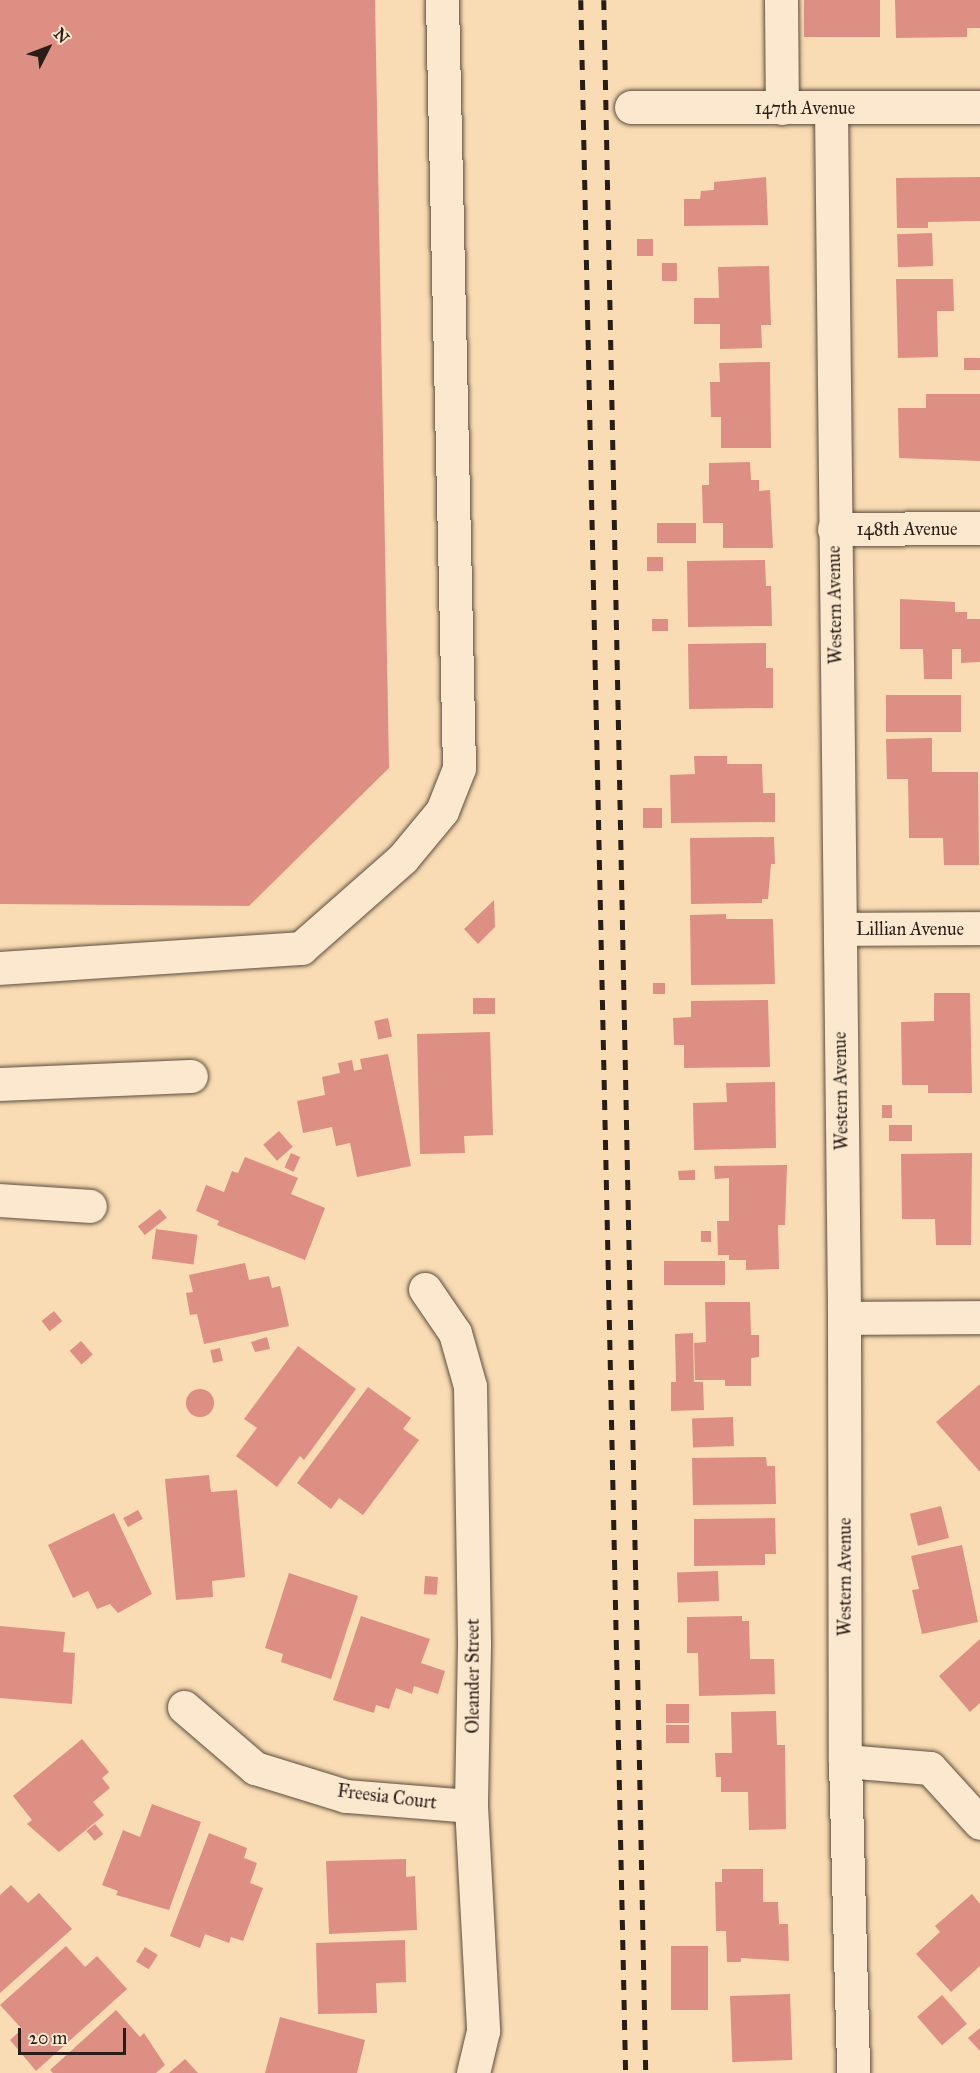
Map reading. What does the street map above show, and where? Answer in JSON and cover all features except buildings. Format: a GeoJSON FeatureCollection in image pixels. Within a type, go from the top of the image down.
{"type":"FeatureCollection","features":[{"type":"Feature","properties":{"kind":"street"},"geometry":{"type":"LineString","coordinates":[[0,968],[301,948],[403,858],[442,811],[459,768],[442,0]]}},
{"type":"Feature","properties":{"kind":"street"},"geometry":{"type":"LineString","coordinates":[[781,0],[782,108]]}},
{"type":"Feature","properties":{"kind":"street","name":"147th Avenue"},"geometry":{"type":"LineString","coordinates":[[631,107],[980,107]]}},
{"type":"Feature","properties":{"kind":"street","name":"Western Avenue"},"geometry":{"type":"LineString","coordinates":[[831,108],[844,1318],[845,1761],[853,2073]]}},
{"type":"Feature","properties":{"kind":"street","name":"148th Avenue"},"geometry":{"type":"LineString","coordinates":[[834,529],[980,528]]}},
{"type":"Feature","properties":{"kind":"street","name":"Lillian Avenue"},"geometry":{"type":"LineString","coordinates":[[840,929],[980,928]]}},
{"type":"Feature","properties":{"kind":"street"},"geometry":{"type":"LineString","coordinates":[[0,1084],[191,1076]]}},
{"type":"Feature","properties":{"kind":"street"},"geometry":{"type":"LineString","coordinates":[[0,1200],[90,1206]]}},
{"type":"Feature","properties":{"kind":"street","name":"Oleander Street"},"geometry":{"type":"LineString","coordinates":[[425,1289],[455,1333],[470,1386],[474,1645],[471,1806],[483,2031],[473,2073]]}},
{"type":"Feature","properties":{"kind":"street"},"geometry":{"type":"LineString","coordinates":[[844,1318],[980,1317]]}},
{"type":"Feature","properties":{"kind":"street","name":"Freesia Court"},"geometry":{"type":"LineString","coordinates":[[184,1707],[255,1768],[345,1796],[471,1806]]}},
{"type":"Feature","properties":{"kind":"street"},"geometry":{"type":"LineString","coordinates":[[845,1761],[930,1768],[980,1823]]}},
{"type":"Feature","properties":{"kind":"railway"},"geometry":{"type":"LineString","coordinates":[[581,0],[626,2073]]}},
{"type":"Feature","properties":{"kind":"railway"},"geometry":{"type":"LineString","coordinates":[[604,0],[646,2073]]}}]}
